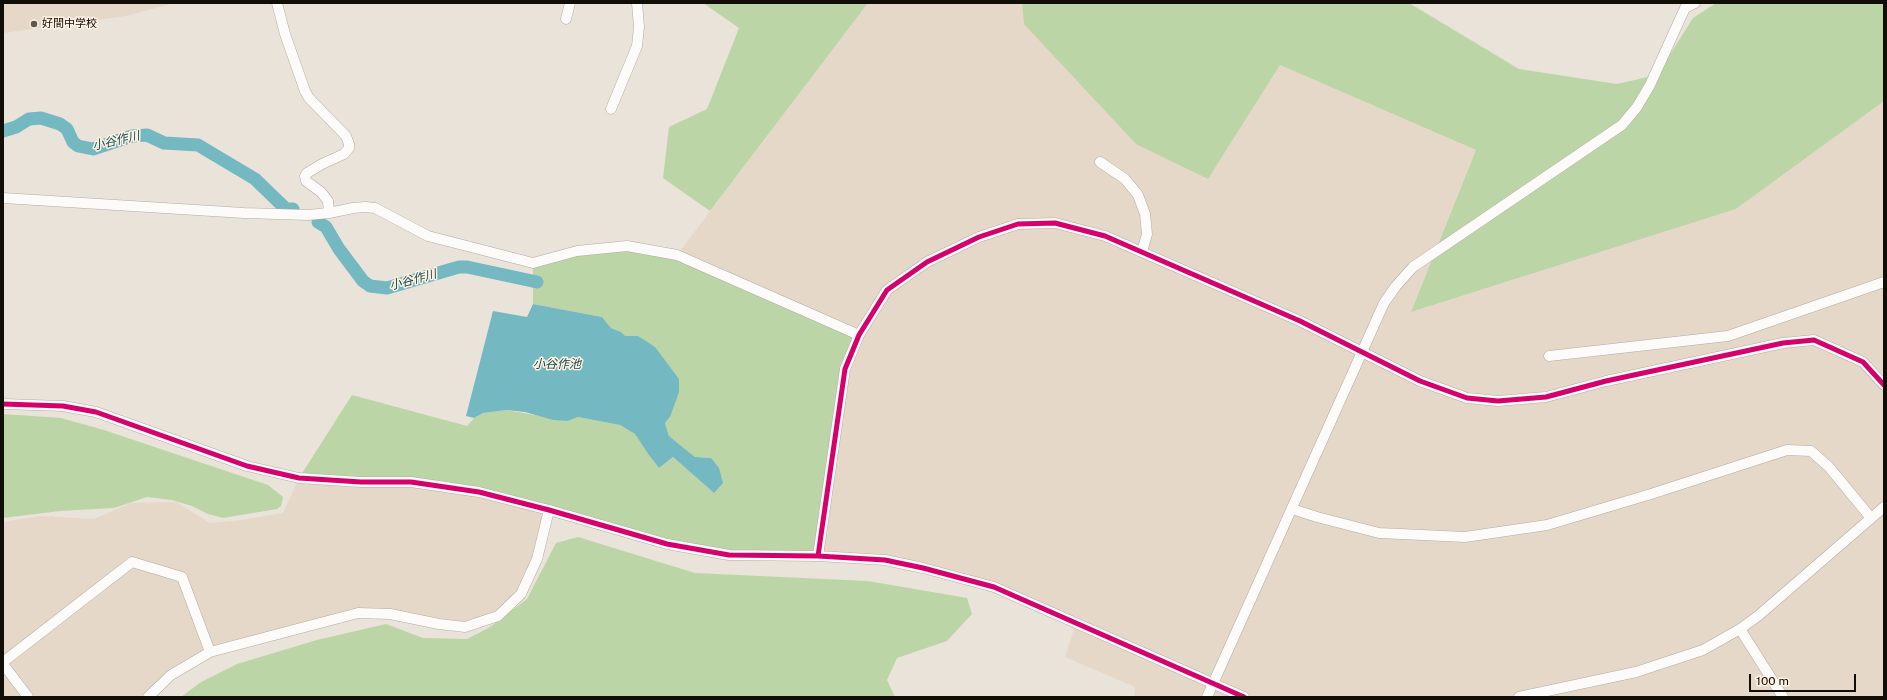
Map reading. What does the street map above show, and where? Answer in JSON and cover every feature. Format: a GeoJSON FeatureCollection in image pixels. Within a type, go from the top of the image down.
{"type":"FeatureCollection","features":[{"type":"Feature","properties":{"kind":"street"},"geometry":{"type":"LineString","coordinates":[[277,3],[285,34],[305,91],[309,98],[346,136],[349,144],[344,154],[322,164],[307,173],[305,176],[306,181],[321,192],[328,201],[329,214]]}},
{"type":"Feature","properties":{"kind":"street"},"geometry":{"type":"LineString","coordinates":[[566,19],[570,3]]}},
{"type":"Feature","properties":{"kind":"street"},"geometry":{"type":"LineString","coordinates":[[611,109],[637,46],[637,3]]}},
{"type":"Feature","properties":{"kind":"street"},"geometry":{"type":"LineString","coordinates":[[1207,697],[1363,353],[1384,303],[1396,286],[1413,267],[1622,125],[1650,85],[1685,8],[1695,3]]}},
{"type":"Feature","properties":{"kind":"street"},"geometry":{"type":"LineString","coordinates":[[1100,162],[1125,179],[1138,195],[1145,214],[1147,234],[1142,252]]}},
{"type":"Feature","properties":{"kind":"street"},"geometry":{"type":"LineString","coordinates":[[3,198],[244,213],[329,214],[353,208],[375,208],[428,236],[533,263],[577,251],[628,246],[677,255],[859,335]]}},
{"type":"Feature","properties":{"kind":"street"},"geometry":{"type":"LineString","coordinates":[[818,556],[845,369],[859,335],[887,290],[927,262],[979,237],[1018,224],[1055,223],[1105,236],[1300,322],[1420,381],[1467,398],[1498,400],[1546,397],[1606,380],[1783,343],[1814,340],[1863,362],[1884,385]]}},
{"type":"Feature","properties":{"kind":"street"},"geometry":{"type":"LineString","coordinates":[[1549,356],[1728,336],[1884,282]]}},
{"type":"Feature","properties":{"kind":"street"},"geometry":{"type":"LineString","coordinates":[[1728,336],[1731,354]]}},
{"type":"Feature","properties":{"kind":"street"},"geometry":{"type":"LineString","coordinates":[[3,404],[63,406],[96,412],[247,466],[299,478],[361,482],[412,482],[479,492],[667,544],[729,555],[818,556],[885,560],[994,587],[1244,697]]}},
{"type":"Feature","properties":{"kind":"street"},"geometry":{"type":"LineString","coordinates":[[1292,509],[1379,533],[1465,537],[1547,525],[1651,494],[1787,450],[1811,451],[1829,466],[1871,518]]}},
{"type":"Feature","properties":{"kind":"street"},"geometry":{"type":"LineString","coordinates":[[1520,697],[1636,672],[1703,650],[1740,629],[1758,616],[1884,507]]}},
{"type":"Feature","properties":{"kind":"street"},"geometry":{"type":"LineString","coordinates":[[148,697],[171,675],[210,652],[358,613],[390,614],[439,624],[465,627],[498,616],[521,594],[537,559],[548,510]]}},
{"type":"Feature","properties":{"kind":"street"},"geometry":{"type":"LineString","coordinates":[[28,697],[3,663],[132,562],[182,576],[210,652]]}},
{"type":"Feature","properties":{"kind":"street"},"geometry":{"type":"LineString","coordinates":[[1740,629],[1783,697]]}},
{"type":"Feature","properties":{"kind":"shaded area","name":"好間中学校"},"geometry":{"type":"Polygon","coordinates":[[[3,3],[174,3],[126,16],[3,33],[3,3]]]}},
{"type":"Feature","properties":{"kind":"shaded area"},"geometry":{"type":"Polygon","coordinates":[[[868,3],[1022,3],[1024,24],[1208,179],[1280,65],[1476,150],[1411,312],[1736,209],[1884,101],[1884,697],[1134,697],[1135,687],[1065,657],[1076,623],[923,568],[818,556],[677,255],[868,3]]]}},
{"type":"Feature","properties":{"kind":"shaded area"},"geometry":{"type":"Polygon","coordinates":[[[299,478],[411,482],[549,510],[521,594],[498,616],[465,627],[358,613],[210,652],[148,697],[3,697],[3,522],[40,516],[94,519],[131,503],[176,502],[210,523],[242,520],[283,513],[299,478]]]}},
{"type":"Feature","properties":{"kind":"green space"},"geometry":{"type":"Polygon","coordinates":[[[703,3],[868,3],[710,211],[663,178],[669,127],[707,109],[739,28],[703,3]]]}},
{"type":"Feature","properties":{"kind":"green space"},"geometry":{"type":"Polygon","coordinates":[[[1022,3],[1409,3],[1519,69],[1617,84],[1657,75],[1693,18],[1716,3],[1884,3],[1884,101],[1736,209],[1411,312],[1476,150],[1280,65],[1208,179],[1136,144],[1024,24],[1022,3]]]}},
{"type":"Feature","properties":{"kind":"green space"},"geometry":{"type":"Polygon","coordinates":[[[627,246],[677,255],[859,335],[845,369],[818,556],[729,555],[479,492],[299,478],[352,395],[467,426],[474,418],[483,413],[507,410],[568,421],[578,417],[620,425],[635,434],[659,468],[673,457],[714,493],[711,458],[695,457],[669,436],[665,423],[670,417],[621,332],[611,328],[602,317],[533,304],[533,263],[627,246]]]}},
{"type":"Feature","properties":{"kind":"green space"},"geometry":{"type":"Polygon","coordinates":[[[3,414],[61,418],[104,430],[268,485],[283,497],[281,506],[277,509],[223,518],[208,514],[192,506],[172,500],[147,497],[114,508],[60,511],[3,518],[3,414]]]}},
{"type":"Feature","properties":{"kind":"green space"},"geometry":{"type":"Polygon","coordinates":[[[578,537],[695,573],[868,581],[967,598],[972,614],[947,641],[897,658],[887,680],[895,697],[181,697],[201,682],[237,664],[317,640],[386,624],[423,638],[467,639],[490,627],[527,599],[556,543],[578,537]]]}},
{"type":"Feature","properties":{"kind":"water","name":"小谷作池"},"geometry":{"type":"Polygon","coordinates":[[[533,304],[602,317],[611,328],[621,332],[625,336],[638,336],[655,347],[679,379],[679,392],[670,417],[665,423],[669,436],[695,457],[711,458],[719,468],[723,483],[714,493],[673,457],[659,468],[635,434],[620,425],[578,417],[568,421],[553,420],[525,412],[507,410],[483,413],[474,418],[466,416],[493,311],[527,317],[533,304]]]}},
{"type":"Feature","properties":{"kind":"waterway","name":"小谷作川"},"geometry":{"type":"LineString","coordinates":[[3,131],[16,127],[29,119],[41,118],[60,124],[67,129],[73,142],[78,146],[93,149],[132,136],[147,135],[164,143],[198,145],[255,179],[286,209],[293,209]]}},
{"type":"Feature","properties":{"kind":"waterway","name":"小谷作川"},"geometry":{"type":"LineString","coordinates":[[318,222],[326,227],[339,249],[363,281],[370,286],[387,288],[459,267],[467,267],[537,282]]}},
{"type":"Feature","properties":{"kind":"cycle path"},"geometry":{"type":"LineString","coordinates":[[818,556],[845,369],[859,335],[887,290],[927,262],[979,237],[1018,224],[1055,223],[1105,236],[1300,321],[1420,381],[1467,398],[1498,401],[1546,397],[1606,381],[1783,343],[1814,340],[1863,362],[1884,385]]}},
{"type":"Feature","properties":{"kind":"cycle path"},"geometry":{"type":"LineString","coordinates":[[3,404],[63,406],[96,412],[247,466],[299,478],[361,482],[411,482],[479,492],[549,510],[667,544],[729,555],[818,556],[885,560],[923,568],[994,587],[1244,697]]}},
{"type":"Feature","properties":{"kind":"place","name":"好間中学校"},"geometry":{"type":"Point","coordinates":[34,24]}}]}
